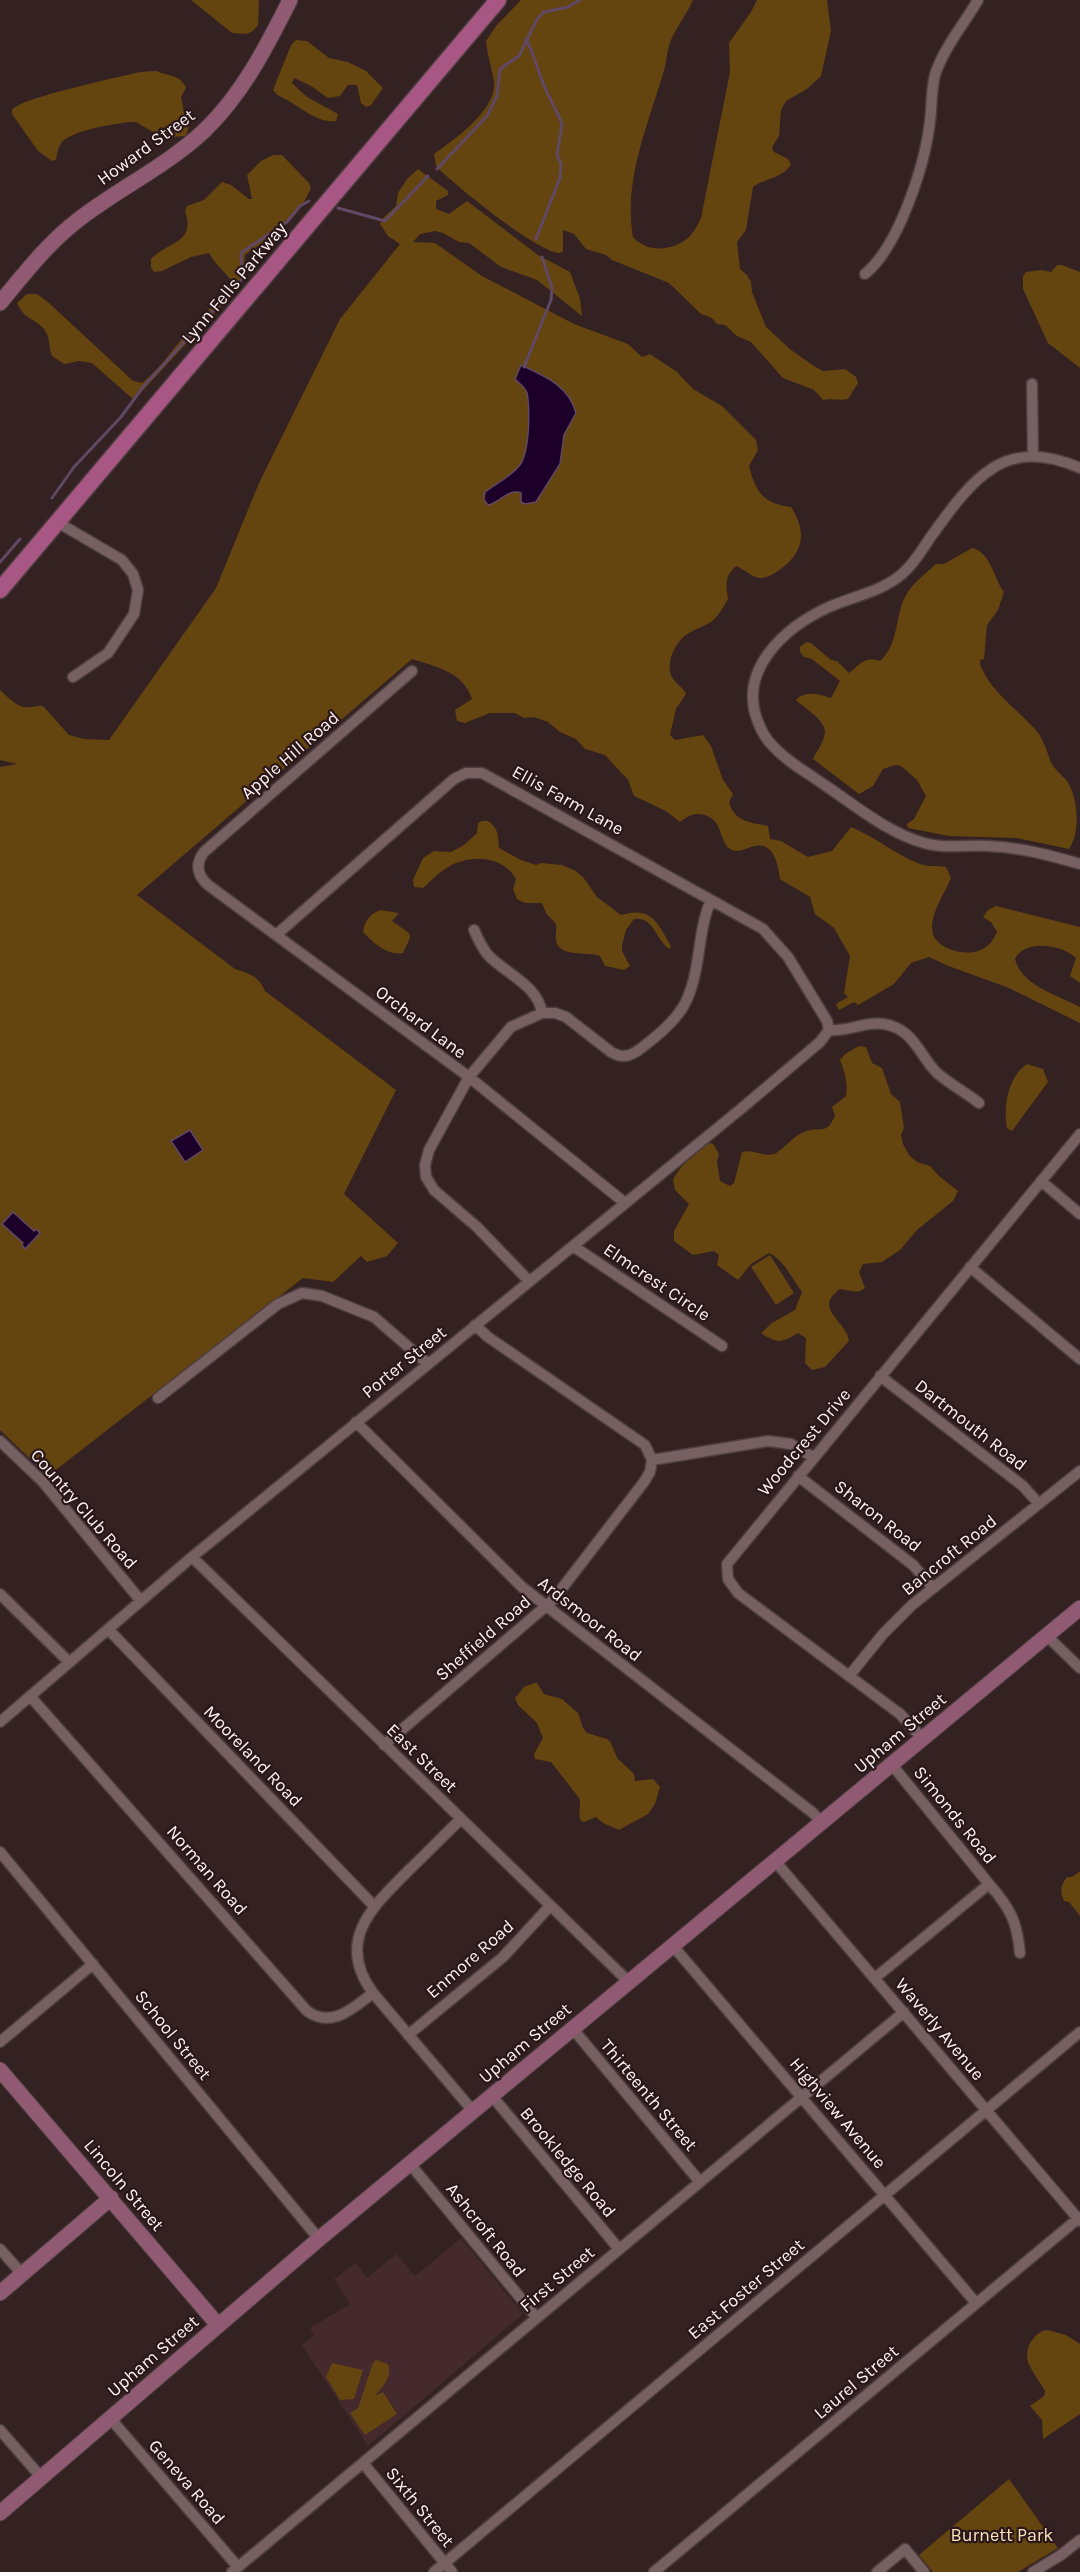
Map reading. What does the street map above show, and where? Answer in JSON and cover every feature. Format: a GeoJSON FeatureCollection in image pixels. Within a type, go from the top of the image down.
{"type":"FeatureCollection","features":[{"type":"Feature","properties":{"kind":"main road","name":"Howard Street"},"geometry":{"type":"LineString","coordinates":[[0,303],[30,266],[66,230],[185,146],[222,112],[258,62],[290,0]]}},
{"type":"Feature","properties":{"kind":"main road","name":"Lynn Fells Parkway"},"geometry":{"type":"LineString","coordinates":[[0,590],[498,0]]}},
{"type":"Feature","properties":{"kind":"main road","name":"Upham Street"},"geometry":{"type":"LineString","coordinates":[[0,2512],[319,2239],[1080,1608]]}},
{"type":"Feature","properties":{"kind":"main road","name":"Lincoln Street"},"geometry":{"type":"LineString","coordinates":[[0,2070],[218,2325]]}},
{"type":"Feature","properties":{"kind":"main road"},"geometry":{"type":"LineString","coordinates":[[0,2293],[111,2198]]}},
{"type":"Feature","properties":{"kind":"street"},"geometry":{"type":"LineString","coordinates":[[865,274],[879,263],[889,248],[904,213],[924,151],[930,122],[934,78],[938,65],[978,0]]}},
{"type":"Feature","properties":{"kind":"street"},"geometry":{"type":"LineString","coordinates":[[1032,384],[1033,456]]}},
{"type":"Feature","properties":{"kind":"street"},"geometry":{"type":"LineString","coordinates":[[1080,468],[1056,459],[1033,456],[1000,464],[978,478],[965,491],[902,574],[877,590],[818,612],[791,630],[776,645],[759,669],[753,686],[753,706],[764,734],[784,757],[867,814],[904,836],[946,847],[986,846],[1029,850],[1080,864]]}},
{"type":"Feature","properties":{"kind":"street"},"geometry":{"type":"LineString","coordinates":[[57,522],[122,560],[133,574],[138,590],[134,614],[110,651],[98,662],[73,677]]}},
{"type":"Feature","properties":{"kind":"street","name":"Apple Hill Road"},"geometry":{"type":"LineString","coordinates":[[198,869],[204,852],[412,671]]}},
{"type":"Feature","properties":{"kind":"street","name":"Ellis Farm Lane"},"geometry":{"type":"LineString","coordinates":[[276,934],[454,779],[474,772],[490,776],[755,923],[774,939],[788,957],[827,1021],[829,1030]]}},
{"type":"Feature","properties":{"kind":"street","name":"Orchard Lane"},"geometry":{"type":"LineString","coordinates":[[198,869],[208,885],[469,1077],[625,1203]]}},
{"type":"Feature","properties":{"kind":"street"},"geometry":{"type":"LineString","coordinates":[[529,1281],[477,1227],[434,1190],[426,1177],[427,1154],[469,1077],[511,1027],[542,1013],[555,1013],[566,1017],[619,1056],[626,1056],[637,1052],[670,1023],[685,1001],[693,979],[703,919],[711,900]]}},
{"type":"Feature","properties":{"kind":"street"},"geometry":{"type":"LineString","coordinates":[[474,930],[488,955],[533,993],[542,1013]]}},
{"type":"Feature","properties":{"kind":"street"},"geometry":{"type":"LineString","coordinates":[[829,1030],[877,1024],[897,1028],[915,1042],[936,1071],[979,1103]]}},
{"type":"Feature","properties":{"kind":"street","name":"Porter Street"},"geometry":{"type":"LineString","coordinates":[[0,1722],[192,1557],[742,1108],[820,1042],[829,1030]]}},
{"type":"Feature","properties":{"kind":"street","name":"Woodcrest Drive"},"geometry":{"type":"LineString","coordinates":[[923,1739],[904,1718],[744,1598],[734,1588],[726,1573],[727,1564],[732,1555],[1080,1134]]}},
{"type":"Feature","properties":{"kind":"street"},"geometry":{"type":"LineString","coordinates":[[1041,1181],[1080,1214]]}},
{"type":"Feature","properties":{"kind":"street","name":"Elmcrest Circle"},"geometry":{"type":"LineString","coordinates":[[573,1246],[722,1346]]}},
{"type":"Feature","properties":{"kind":"street"},"geometry":{"type":"LineString","coordinates":[[970,1267],[1080,1359]]}},
{"type":"Feature","properties":{"kind":"street"},"geometry":{"type":"LineString","coordinates":[[158,1398],[278,1304],[298,1294],[322,1296],[368,1314],[389,1328],[428,1364]]}},
{"type":"Feature","properties":{"kind":"street"},"geometry":{"type":"LineString","coordinates":[[475,1325],[488,1337],[645,1445],[652,1460],[768,1441],[791,1444],[813,1457]]}},
{"type":"Feature","properties":{"kind":"street","name":"Dartmouth Road"},"geometry":{"type":"LineString","coordinates":[[880,1376],[1023,1486],[1039,1504]]}},
{"type":"Feature","properties":{"kind":"street","name":"Ardsmoor Road"},"geometry":{"type":"LineString","coordinates":[[356,1422],[499,1566],[546,1606],[813,1813],[822,1823]]}},
{"type":"Feature","properties":{"kind":"street","name":"Country Club Road"},"geometry":{"type":"LineString","coordinates":[[0,1441],[43,1482],[141,1601]]}},
{"type":"Feature","properties":{"kind":"street","name":"Sheffield Road"},"geometry":{"type":"LineString","coordinates":[[384,1744],[546,1606],[644,1482],[650,1472],[652,1460]]}},
{"type":"Feature","properties":{"kind":"street","name":"Bancroft Road"},"geometry":{"type":"LineString","coordinates":[[849,1676],[889,1627],[933,1588],[1080,1471]]}},
{"type":"Feature","properties":{"kind":"street","name":"Sharon Road"},"geometry":{"type":"LineString","coordinates":[[798,1476],[913,1565],[933,1588]]}},
{"type":"Feature","properties":{"kind":"street","name":"East Street"},"geometry":{"type":"LineString","coordinates":[[192,1557],[629,1982]]}},
{"type":"Feature","properties":{"kind":"street"},"geometry":{"type":"LineString","coordinates":[[0,1594],[69,1662]]}},
{"type":"Feature","properties":{"kind":"street","name":"Mooreland Road"},"geometry":{"type":"LineString","coordinates":[[108,1629],[374,1906]]}},
{"type":"Feature","properties":{"kind":"street"},"geometry":{"type":"LineString","coordinates":[[1047,1636],[1080,1668]]}},
{"type":"Feature","properties":{"kind":"street","name":"Norman Road"},"geometry":{"type":"LineString","coordinates":[[30,1696],[307,2011],[322,2018],[334,2018],[344,2015],[373,1994]]}},
{"type":"Feature","properties":{"kind":"street","name":"Simonds Road"},"geometry":{"type":"LineString","coordinates":[[875,1978],[989,1884],[892,1765]]}},
{"type":"Feature","properties":{"kind":"street"},"geometry":{"type":"LineString","coordinates":[[461,1819],[374,1906],[363,1924],[358,1953],[362,1974],[373,1994],[473,2112]]}},
{"type":"Feature","properties":{"kind":"street","name":"School Street"},"geometry":{"type":"LineString","coordinates":[[0,1852],[319,2239]]}},
{"type":"Feature","properties":{"kind":"street","name":"Waverly Avenue"},"geometry":{"type":"LineString","coordinates":[[776,1861],[1079,2219]]}},
{"type":"Feature","properties":{"kind":"street"},"geometry":{"type":"LineString","coordinates":[[989,1884],[1013,1915],[1020,1953]]}},
{"type":"Feature","properties":{"kind":"street","name":"Enmore Road"},"geometry":{"type":"LineString","coordinates":[[408,2034],[502,1957],[550,1906]]}},
{"type":"Feature","properties":{"kind":"street","name":"Highview Avenue"},"geometry":{"type":"LineString","coordinates":[[673,1946],[976,2303]]}},
{"type":"Feature","properties":{"kind":"street"},"geometry":{"type":"LineString","coordinates":[[0,2042],[93,1964]]}},
{"type":"Feature","properties":{"kind":"street","name":"First Street"},"geometry":{"type":"LineString","coordinates":[[235,2569],[904,2012]]}},
{"type":"Feature","properties":{"kind":"street","name":"Thirteenth Street"},"geometry":{"type":"LineString","coordinates":[[573,2029],[700,2182]]}},
{"type":"Feature","properties":{"kind":"street","name":"East Foster Street"},"geometry":{"type":"LineString","coordinates":[[434,2572],[448,2568],[885,2195],[1080,2032]]}},
{"type":"Feature","properties":{"kind":"street","name":"Brookledge Road"},"geometry":{"type":"LineString","coordinates":[[492,2096],[619,2249]]}},
{"type":"Feature","properties":{"kind":"street","name":"Ashcroft Road"},"geometry":{"type":"LineString","coordinates":[[410,2164],[537,2318]]}},
{"type":"Feature","properties":{"kind":"street","name":"Laurel Street"},"geometry":{"type":"LineString","coordinates":[[654,2572],[1079,2219]]}},
{"type":"Feature","properties":{"kind":"street"},"geometry":{"type":"LineString","coordinates":[[0,2249],[22,2274]]}},
{"type":"Feature","properties":{"kind":"street","name":"Geneva Road"},"geometry":{"type":"LineString","coordinates":[[110,2418],[235,2569]]}},
{"type":"Feature","properties":{"kind":"street"},"geometry":{"type":"LineString","coordinates":[[0,2430],[41,2477]]}},
{"type":"Feature","properties":{"kind":"street","name":"Sixth Street"},"geometry":{"type":"LineString","coordinates":[[363,2463],[448,2568]]}},
{"type":"Feature","properties":{"kind":"street"},"geometry":{"type":"LineString","coordinates":[[1033,2572],[1080,2540]]}},
{"type":"Feature","properties":{"kind":"street"},"geometry":{"type":"LineString","coordinates":[[877,2572],[905,2549],[924,2572]]}},
{"type":"Feature","properties":{"kind":"shaded area"},"geometry":{"type":"Polygon","coordinates":[[[521,365],[547,378],[562,389],[573,404],[576,413],[564,435],[560,464],[536,502],[525,504],[521,502],[521,493],[512,492],[488,505],[484,500],[485,492],[507,477],[523,460],[529,409],[527,393],[515,379],[521,365]]]}},
{"type":"Feature","properties":{"kind":"shaded area"},"geometry":{"type":"Polygon","coordinates":[[[190,1130],[203,1150],[185,1162],[171,1141],[190,1130]]]}},
{"type":"Feature","properties":{"kind":"shaded area"},"geometry":{"type":"Polygon","coordinates":[[[13,1212],[34,1231],[36,1229],[40,1233],[25,1249],[23,1243],[2,1224],[13,1212]]]}},
{"type":"Feature","properties":{"kind":"shaded area"},"geometry":{"type":"Polygon","coordinates":[[[461,2238],[523,2314],[368,2446],[302,2345],[314,2335],[310,2328],[350,2304],[334,2279],[356,2263],[367,2278],[396,2254],[415,2276],[461,2238]]]}},
{"type":"Feature","properties":{"kind":"green space"},"geometry":{"type":"Polygon","coordinates":[[[191,0],[259,0],[258,25],[247,34],[232,33],[191,0]]]}},
{"type":"Feature","properties":{"kind":"green space"},"geometry":{"type":"Polygon","coordinates":[[[521,0],[693,0],[670,43],[665,67],[639,151],[632,194],[633,237],[646,246],[662,248],[685,240],[701,218],[730,72],[729,43],[757,0],[827,0],[831,31],[821,76],[807,89],[786,101],[781,110],[779,136],[772,147],[774,152],[788,159],[791,165],[777,176],[753,187],[746,230],[737,242],[740,269],[751,282],[752,292],[766,327],[791,350],[823,371],[845,369],[856,377],[858,383],[848,399],[823,400],[814,390],[783,378],[751,342],[737,336],[725,325],[717,324],[712,318],[701,314],[669,283],[612,260],[606,255],[586,249],[574,234],[563,230],[563,251],[560,253],[534,242],[477,201],[436,166],[434,154],[473,123],[489,103],[494,82],[486,41],[496,26],[521,0]]]}},
{"type":"Feature","properties":{"kind":"green space"},"geometry":{"type":"Polygon","coordinates":[[[296,40],[307,41],[329,58],[348,62],[366,71],[383,88],[371,105],[366,107],[361,103],[357,85],[348,85],[340,96],[328,98],[294,78],[292,83],[307,97],[338,114],[336,121],[313,116],[277,95],[273,90],[291,45],[296,40]]]}},
{"type":"Feature","properties":{"kind":"green space"},"geometry":{"type":"Polygon","coordinates":[[[156,71],[177,78],[186,88],[181,97],[189,126],[186,136],[172,137],[151,131],[136,122],[108,125],[86,130],[68,138],[62,142],[56,160],[52,161],[38,151],[12,114],[12,110],[19,105],[50,94],[140,72],[156,71]]]}},
{"type":"Feature","properties":{"kind":"green space"},"geometry":{"type":"Polygon","coordinates":[[[273,155],[282,155],[309,183],[311,188],[302,206],[265,241],[245,255],[243,273],[232,294],[134,400],[92,363],[79,361],[64,364],[52,356],[48,336],[44,329],[27,316],[17,303],[27,294],[37,294],[49,303],[133,381],[142,383],[148,378],[216,302],[231,280],[209,253],[191,257],[162,271],[154,272],[151,268],[151,259],[184,236],[187,230],[185,211],[187,206],[204,200],[222,182],[231,185],[252,199],[247,175],[261,161],[273,155]]]}},
{"type":"Feature","properties":{"kind":"green space"},"geometry":{"type":"Polygon","coordinates":[[[418,169],[448,191],[448,195],[436,201],[436,209],[449,214],[467,201],[538,255],[570,272],[580,299],[582,316],[537,280],[501,267],[469,243],[459,242],[435,231],[420,234],[413,242],[435,243],[482,276],[574,324],[628,344],[642,357],[650,354],[677,372],[693,389],[722,406],[756,440],[758,450],[749,466],[754,483],[767,499],[773,503],[791,507],[796,516],[801,540],[790,561],[775,573],[761,578],[754,577],[736,566],[728,578],[726,585],[728,599],[719,614],[711,622],[686,635],[675,648],[670,660],[670,672],[686,694],[676,709],[670,735],[675,740],[703,735],[711,746],[723,780],[733,794],[729,802],[735,814],[744,820],[768,826],[770,839],[781,841],[808,857],[832,851],[851,827],[913,861],[926,866],[946,867],[951,878],[938,905],[932,927],[933,934],[940,944],[952,950],[966,953],[978,951],[992,941],[997,932],[991,922],[983,917],[988,910],[996,906],[1080,927],[1080,983],[1070,976],[1076,958],[1062,949],[1035,946],[1026,948],[1015,959],[1025,976],[1033,983],[1080,1007],[1080,1023],[1009,988],[929,957],[911,963],[894,984],[858,1005],[854,1002],[839,1010],[836,1004],[848,997],[844,993],[850,956],[834,928],[815,914],[810,897],[780,879],[771,851],[761,846],[732,850],[725,843],[719,828],[711,818],[694,814],[680,822],[666,811],[634,796],[628,780],[605,755],[585,749],[576,739],[560,732],[548,722],[534,717],[524,718],[515,713],[490,713],[465,723],[457,721],[455,710],[472,699],[468,690],[462,682],[448,672],[412,659],[137,895],[235,969],[257,979],[265,991],[396,1090],[344,1194],[398,1243],[387,1256],[367,1262],[361,1256],[333,1282],[303,1278],[48,1476],[0,1430],[0,767],[17,764],[0,760],[0,690],[21,706],[44,707],[69,735],[84,739],[109,740],[216,588],[259,483],[340,319],[400,244],[388,236],[380,224],[396,206],[398,193],[407,179],[418,169]]]}},
{"type":"Feature","properties":{"kind":"green space"},"geometry":{"type":"Polygon","coordinates":[[[1057,265],[1080,272],[1080,368],[1048,343],[1023,289],[1023,276],[1026,272],[1041,270],[1051,272],[1057,265]]]}},
{"type":"Feature","properties":{"kind":"green space"},"geometry":{"type":"Polygon","coordinates":[[[972,548],[988,560],[1004,592],[998,610],[987,625],[984,659],[980,660],[980,664],[998,693],[1039,734],[1051,763],[1071,788],[1077,816],[1075,835],[1069,849],[1017,838],[949,836],[908,828],[907,824],[914,819],[926,796],[917,780],[901,766],[895,765],[883,769],[873,786],[859,794],[813,759],[825,731],[816,716],[796,700],[808,694],[831,698],[840,681],[812,659],[804,657],[800,652],[800,647],[806,642],[811,643],[831,660],[837,661],[849,673],[866,660],[880,661],[890,648],[901,607],[910,589],[936,564],[944,564],[972,548]]]}},
{"type":"Feature","properties":{"kind":"green space"},"geometry":{"type":"Polygon","coordinates":[[[488,821],[494,827],[499,848],[536,865],[541,863],[562,865],[576,871],[597,897],[621,915],[640,913],[652,918],[671,946],[669,949],[650,924],[641,919],[634,919],[626,930],[622,945],[622,951],[630,966],[624,970],[605,966],[600,956],[568,952],[562,949],[556,940],[556,924],[546,913],[542,903],[525,903],[517,899],[513,889],[516,879],[510,871],[493,861],[473,859],[463,861],[445,869],[423,888],[414,887],[413,880],[423,858],[434,851],[451,852],[464,845],[477,833],[478,823],[488,821]]]}},
{"type":"Feature","properties":{"kind":"green space"},"geometry":{"type":"Polygon","coordinates":[[[380,910],[399,913],[392,921],[409,933],[410,938],[403,953],[386,951],[363,932],[368,918],[380,910]]]}},
{"type":"Feature","properties":{"kind":"green space"},"geometry":{"type":"Polygon","coordinates":[[[859,1046],[866,1047],[872,1063],[882,1068],[891,1094],[900,1102],[904,1128],[901,1135],[909,1155],[917,1162],[930,1166],[958,1191],[953,1201],[917,1230],[900,1250],[882,1262],[863,1264],[859,1272],[865,1288],[856,1292],[840,1289],[832,1296],[829,1303],[830,1309],[843,1327],[849,1341],[825,1367],[812,1370],[805,1363],[806,1338],[798,1333],[780,1341],[761,1333],[772,1323],[795,1310],[802,1292],[787,1270],[769,1253],[751,1264],[738,1280],[717,1265],[719,1255],[714,1251],[693,1255],[674,1241],[674,1231],[689,1204],[675,1190],[673,1179],[682,1166],[709,1142],[714,1145],[719,1154],[717,1162],[720,1181],[730,1186],[734,1183],[742,1152],[774,1154],[800,1134],[828,1126],[835,1116],[832,1107],[846,1096],[846,1078],[840,1060],[845,1054],[859,1046]]]}},
{"type":"Feature","properties":{"kind":"green space"},"geometry":{"type":"Polygon","coordinates":[[[1027,1064],[1043,1069],[1048,1082],[1012,1131],[1007,1128],[1006,1119],[1008,1093],[1015,1076],[1027,1064]]]}},
{"type":"Feature","properties":{"kind":"green space"},"geometry":{"type":"Polygon","coordinates":[[[770,1255],[794,1293],[776,1305],[751,1267],[770,1255]]]}},
{"type":"Feature","properties":{"kind":"green space"},"geometry":{"type":"Polygon","coordinates":[[[537,1683],[544,1694],[562,1699],[578,1713],[587,1733],[607,1739],[617,1758],[634,1774],[635,1781],[653,1779],[660,1787],[655,1804],[648,1814],[619,1830],[596,1817],[581,1821],[579,1798],[551,1762],[535,1759],[534,1754],[543,1738],[537,1723],[518,1705],[515,1698],[524,1687],[537,1683]]]}},
{"type":"Feature","properties":{"kind":"green space"},"geometry":{"type":"Polygon","coordinates":[[[1080,1871],[1080,1916],[1069,1902],[1064,1901],[1061,1891],[1067,1877],[1072,1877],[1080,1871]]]}},
{"type":"Feature","properties":{"kind":"green space"},"geometry":{"type":"Polygon","coordinates":[[[1047,2330],[1066,2335],[1080,2344],[1080,2414],[1043,2439],[1042,2420],[1030,2406],[1044,2396],[1045,2391],[1028,2362],[1027,2351],[1034,2337],[1047,2330]]]}},
{"type":"Feature","properties":{"kind":"green space"},"geometry":{"type":"Polygon","coordinates":[[[376,2360],[388,2364],[389,2373],[386,2382],[375,2396],[383,2392],[397,2414],[365,2435],[350,2413],[358,2408],[376,2360]]]}},
{"type":"Feature","properties":{"kind":"green space"},"geometry":{"type":"Polygon","coordinates":[[[332,2363],[363,2370],[354,2399],[340,2400],[326,2377],[332,2363]]]}},
{"type":"Feature","properties":{"kind":"green space","name":"Burnett Park"},"geometry":{"type":"Polygon","coordinates":[[[1009,2479],[1058,2548],[1018,2572],[933,2572],[919,2555],[1009,2479]]]}},
{"type":"Feature","properties":{"kind":"waterway"},"geometry":{"type":"LineString","coordinates":[[437,169],[487,116],[497,96],[500,69],[519,56],[537,19],[544,12],[568,7],[580,0]]}},
{"type":"Feature","properties":{"kind":"waterway"},"geometry":{"type":"LineString","coordinates":[[526,39],[562,125],[557,155],[561,164],[560,178],[536,239]]}},
{"type":"Feature","properties":{"kind":"waterway"},"geometry":{"type":"LineString","coordinates":[[338,208],[385,221],[428,176]]}},
{"type":"Feature","properties":{"kind":"waterway"},"geometry":{"type":"LineString","coordinates":[[52,498],[74,467],[121,417],[143,387],[241,280],[242,252],[287,222],[300,206],[309,201]]}},
{"type":"Feature","properties":{"kind":"waterway"},"geometry":{"type":"LineString","coordinates":[[524,367],[551,300],[552,288],[542,257]]}},
{"type":"Feature","properties":{"kind":"waterway"},"geometry":{"type":"LineString","coordinates":[[0,562],[20,539]]}}]}
